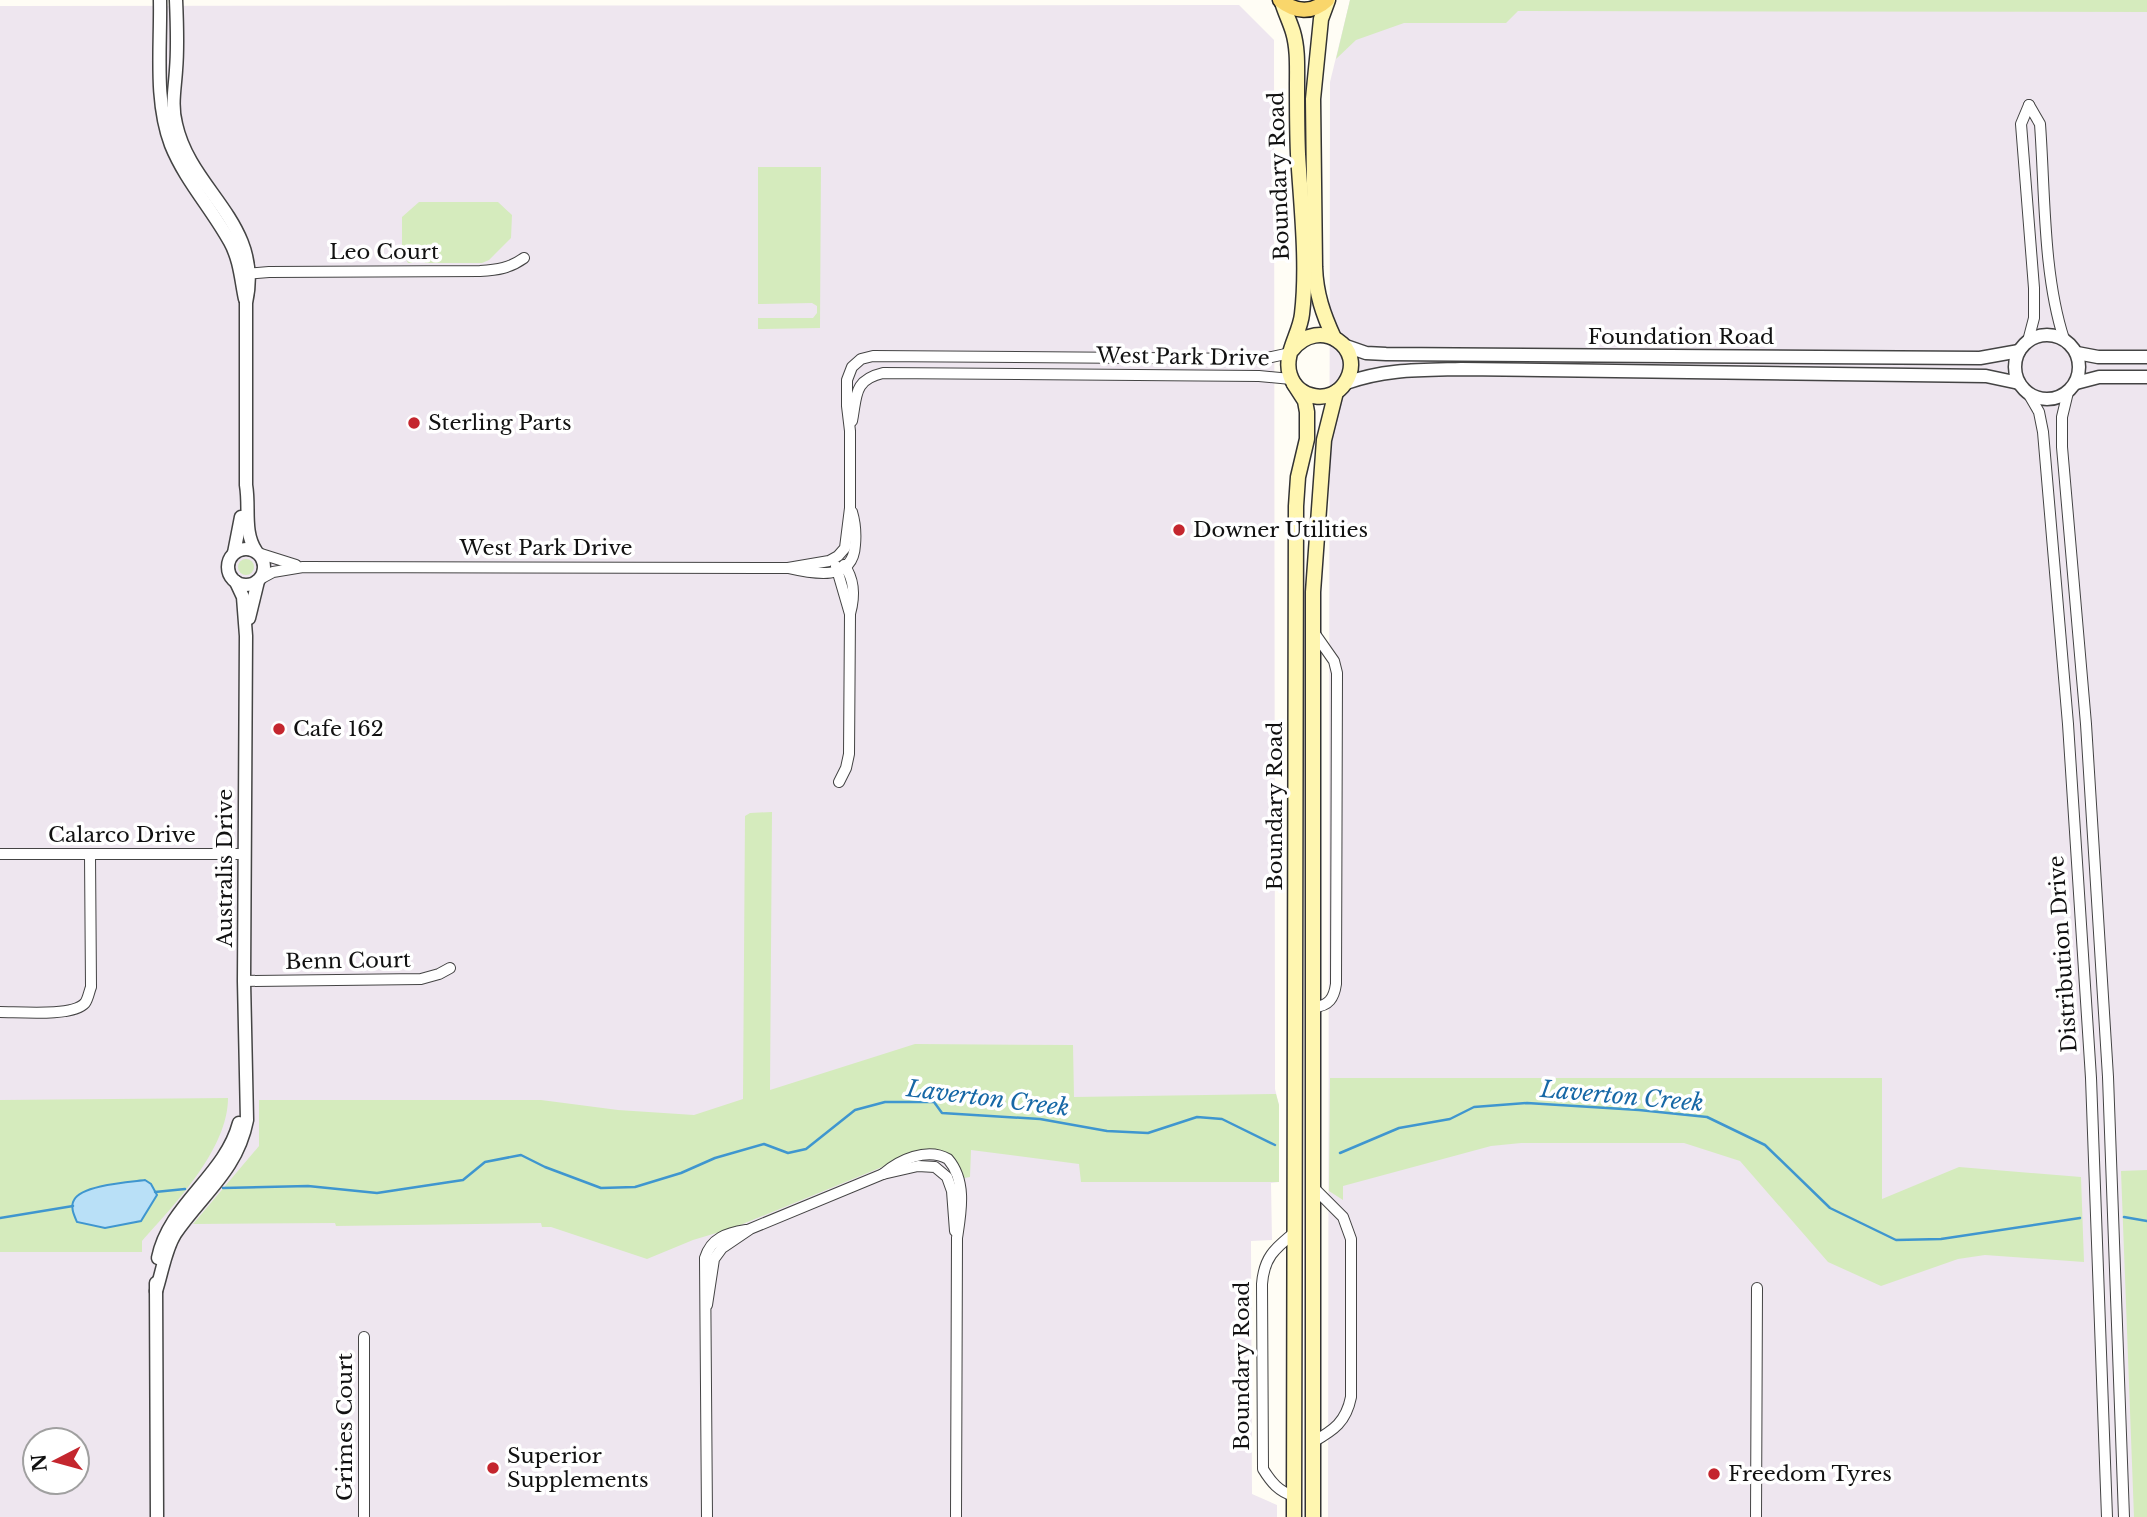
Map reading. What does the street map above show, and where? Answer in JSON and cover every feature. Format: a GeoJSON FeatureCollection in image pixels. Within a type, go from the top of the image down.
{"type":"FeatureCollection","features":[{"type":"Feature","properties":{"kind":"main road"},"geometry":{"type":"LineString","coordinates":[[1281,1],[1301,10],[1312,9],[1328,0]]}},
{"type":"Feature","properties":{"kind":"main road","name":"Boundary Road"},"geometry":{"type":"LineString","coordinates":[[1328,0],[1321,19],[1313,99],[1315,267],[1321,311],[1338,341]]}},
{"type":"Feature","properties":{"kind":"main road","name":"Boundary Road"},"geometry":{"type":"LineString","coordinates":[[1281,1],[1294,33],[1297,52],[1303,314],[1291,352]]}},
{"type":"Feature","properties":{"kind":"main road"},"geometry":{"type":"LineString","coordinates":[[1315,334],[1338,341],[1351,363],[1341,387],[1318,397],[1309,395],[1293,382],[1288,367],[1291,352],[1306,337],[1315,334]]}},
{"type":"Feature","properties":{"kind":"main road","name":"Boundary Road"},"geometry":{"type":"LineString","coordinates":[[1293,382],[1305,401],[1307,412],[1307,439],[1298,477],[1296,506],[1294,1517]]}},
{"type":"Feature","properties":{"kind":"main road","name":"Boundary Road"},"geometry":{"type":"LineString","coordinates":[[1313,1517],[1313,592],[1324,440],[1341,387]]}},
{"type":"Feature","properties":{"kind":"main road"},"geometry":{"type":"LineString","coordinates":[[1294,1007],[1314,1007]]}},
{"type":"Feature","properties":{"kind":"main road"},"geometry":{"type":"LineString","coordinates":[[1294,1496],[1305,1487],[1313,1474]]}},
{"type":"Feature","properties":{"kind":"street"},"geometry":{"type":"LineString","coordinates":[[160,0],[161,99],[166,130],[180,163],[231,243],[246,274]]}},
{"type":"Feature","properties":{"kind":"street"},"geometry":{"type":"LineString","coordinates":[[176,0],[173,104],[175,121],[191,161],[240,236],[247,254],[247,528],[249,540],[264,563],[264,571],[259,580],[247,585],[236,582],[228,568],[240,528],[246,485]]}},
{"type":"Feature","properties":{"kind":"street"},"geometry":{"type":"LineString","coordinates":[[2072,388],[2080,363],[2077,353],[2064,339],[2056,314],[2051,285],[2040,124],[2029,105],[2021,124],[2034,318],[2028,341],[2019,351],[2015,362],[2015,373],[2024,388],[2038,398],[2048,400],[2059,398],[2072,388],[2099,377],[2147,377]]}},
{"type":"Feature","properties":{"kind":"street","name":"Leo Court"},"geometry":{"type":"LineString","coordinates":[[246,274],[501,270],[524,258]]}},
{"type":"Feature","properties":{"kind":"street"},"geometry":{"type":"LineString","coordinates":[[2028,341],[2046,335],[2064,339]]}},
{"type":"Feature","properties":{"kind":"street","name":"Foundation Road"},"geometry":{"type":"LineString","coordinates":[[1338,341],[1366,353],[1386,354],[1980,358],[2019,351]]}},
{"type":"Feature","properties":{"kind":"street","name":"West Park Drive"},"geometry":{"type":"LineString","coordinates":[[852,367],[861,359],[873,356],[1262,359],[1291,352]]}},
{"type":"Feature","properties":{"kind":"street"},"geometry":{"type":"LineString","coordinates":[[2077,353],[2098,357],[2147,357]]}},
{"type":"Feature","properties":{"kind":"street"},"geometry":{"type":"LineString","coordinates":[[1460,354],[1461,369]]}},
{"type":"Feature","properties":{"kind":"street","name":"West Park Drive"},"geometry":{"type":"LineString","coordinates":[[1067,357],[1074,375]]}},
{"type":"Feature","properties":{"kind":"street","name":"West Park Drive"},"geometry":{"type":"LineString","coordinates":[[1074,375],[1080,357]]}},
{"type":"Feature","properties":{"kind":"street"},"geometry":{"type":"LineString","coordinates":[[850,431],[855,398],[862,382],[852,367]]}},
{"type":"Feature","properties":{"kind":"street"},"geometry":{"type":"LineString","coordinates":[[839,782],[849,754],[850,614],[836,571],[835,558],[845,548],[850,508],[850,431],[846,390],[852,367]]}},
{"type":"Feature","properties":{"kind":"street","name":"Foundation Road"},"geometry":{"type":"LineString","coordinates":[[1341,387],[1370,374],[1389,371],[1461,369],[1986,376],[2024,388]]}},
{"type":"Feature","properties":{"kind":"street","name":"West Park Drive"},"geometry":{"type":"LineString","coordinates":[[862,382],[883,373],[1259,376],[1293,382]]}},
{"type":"Feature","properties":{"kind":"street","name":"Distribution Drive"},"geometry":{"type":"LineString","coordinates":[[2024,388],[2039,412],[2043,432],[2068,724],[2094,1136],[2107,1517]]}},
{"type":"Feature","properties":{"kind":"street","name":"Distribution Drive"},"geometry":{"type":"LineString","coordinates":[[2072,388],[2062,417],[2062,447],[2086,724],[2111,1133],[2124,1517]]}},
{"type":"Feature","properties":{"kind":"street"},"geometry":{"type":"LineString","coordinates":[[847,567],[853,559],[855,542],[850,508]]}},
{"type":"Feature","properties":{"kind":"street"},"geometry":{"type":"LineString","coordinates":[[234,553],[243,549],[257,552]]}},
{"type":"Feature","properties":{"kind":"street","name":"West Park Drive"},"geometry":{"type":"LineString","coordinates":[[257,552],[303,567]]}},
{"type":"Feature","properties":{"kind":"street"},"geometry":{"type":"LineString","coordinates":[[835,558],[847,567],[854,587],[854,602],[850,614]]}},
{"type":"Feature","properties":{"kind":"street","name":"West Park Drive"},"geometry":{"type":"LineString","coordinates":[[788,568],[835,558]]}},
{"type":"Feature","properties":{"kind":"street","name":"West Park Drive"},"geometry":{"type":"LineString","coordinates":[[259,580],[273,572],[303,567],[788,568],[819,573],[847,567]]}},
{"type":"Feature","properties":{"kind":"street","name":"Australis Drive"},"geometry":{"type":"LineString","coordinates":[[246,636],[259,580]]}},
{"type":"Feature","properties":{"kind":"street","name":"Australis Drive"},"geometry":{"type":"LineString","coordinates":[[157,1517],[156,1291],[173,1237],[226,1172],[243,1142],[247,1120],[244,981],[246,636],[243,597],[236,582]]}},
{"type":"Feature","properties":{"kind":"street"},"geometry":{"type":"LineString","coordinates":[[1313,631],[1334,661],[1336,673],[1336,984],[1331,999],[1322,1006],[1314,1007]]}},
{"type":"Feature","properties":{"kind":"street"},"geometry":{"type":"LineString","coordinates":[[2068,724],[2086,724]]}},
{"type":"Feature","properties":{"kind":"street","name":"Calarco Drive"},"geometry":{"type":"LineString","coordinates":[[0,854],[244,854]]}},
{"type":"Feature","properties":{"kind":"street"},"geometry":{"type":"LineString","coordinates":[[0,1012],[74,1010],[85,1002],[91,987],[90,855]]}},
{"type":"Feature","properties":{"kind":"street","name":"Benn Court"},"geometry":{"type":"LineString","coordinates":[[244,981],[421,979],[450,968]]}},
{"type":"Feature","properties":{"kind":"street"},"geometry":{"type":"LineString","coordinates":[[2088,1031],[2105,1030]]}},
{"type":"Feature","properties":{"kind":"street"},"geometry":{"type":"LineString","coordinates":[[2094,1136],[2111,1133]]}},
{"type":"Feature","properties":{"kind":"street"},"geometry":{"type":"LineString","coordinates":[[708,1517],[707,1305],[704,1265],[711,1244],[726,1234],[750,1229],[883,1174],[904,1161],[933,1154],[948,1159],[957,1172],[961,1190],[957,1238],[956,1517]]}},
{"type":"Feature","properties":{"kind":"street"},"geometry":{"type":"LineString","coordinates":[[1313,1187],[1343,1217],[1351,1239],[1351,1397],[1343,1421],[1336,1429],[1313,1442]]}},
{"type":"Feature","properties":{"kind":"street","name":"Boundary Road"},"geometry":{"type":"LineString","coordinates":[[1294,1233],[1267,1259],[1263,1268],[1262,1284],[1264,1469],[1280,1490],[1294,1496]]}},
{"type":"Feature","properties":{"kind":"street"},"geometry":{"type":"LineString","coordinates":[[1756,1517],[1757,1288]]}},
{"type":"Feature","properties":{"kind":"street","name":"Grimes Court"},"geometry":{"type":"LineString","coordinates":[[364,1337],[364,1517]]}},
{"type":"Feature","properties":{"kind":"street"},"geometry":{"type":"LineString","coordinates":[[2104,1434],[2120,1434]]}},
{"type":"Feature","properties":{"kind":"shaded area"},"geometry":{"type":"Polygon","coordinates":[[[1350,0],[2147,0],[2147,1517],[1328,1517],[1330,82],[1350,0]]]}},
{"type":"Feature","properties":{"kind":"shaded area"},"geometry":{"type":"Polygon","coordinates":[[[1239,5],[1274,40],[1275,1089],[1279,1105],[1279,1182],[1271,1183],[1272,1240],[1251,1241],[1252,1494],[1277,1505],[1277,1517],[0,1517],[0,6],[1239,5]]]}},
{"type":"Feature","properties":{"kind":"green space"},"geometry":{"type":"Polygon","coordinates":[[[1350,0],[2147,0],[2147,12],[1518,11],[1506,23],[1404,23],[1356,40],[1336,59],[1350,0]]]}},
{"type":"Feature","properties":{"kind":"green space"},"geometry":{"type":"Polygon","coordinates":[[[758,167],[821,167],[820,328],[758,329],[758,318],[813,318],[817,313],[817,306],[812,303],[758,304],[758,167]]]}},
{"type":"Feature","properties":{"kind":"green space"},"geometry":{"type":"Polygon","coordinates":[[[419,202],[498,202],[512,215],[511,238],[489,260],[482,263],[425,263],[423,258],[414,258],[412,263],[408,263],[402,251],[402,217],[419,202]]]}},
{"type":"Feature","properties":{"kind":"green space"},"geometry":{"type":"Polygon","coordinates":[[[246,559],[252,561],[252,573],[246,575],[240,573],[238,567],[240,561],[246,559]]]}},
{"type":"Feature","properties":{"kind":"green space"},"geometry":{"type":"Polygon","coordinates":[[[772,812],[770,1090],[915,1044],[1073,1045],[1074,1097],[1276,1094],[1279,1105],[1279,1182],[1081,1182],[1079,1164],[971,1150],[970,1177],[964,1178],[958,1166],[945,1153],[926,1149],[733,1228],[693,1240],[647,1259],[551,1227],[542,1227],[541,1223],[336,1226],[335,1223],[193,1224],[259,1146],[259,1100],[541,1100],[618,1110],[694,1115],[743,1099],[745,816],[750,813],[772,812]]]}},
{"type":"Feature","properties":{"kind":"green space"},"geometry":{"type":"Polygon","coordinates":[[[1330,1078],[1882,1078],[1882,1199],[1959,1167],[2081,1177],[2084,1262],[1985,1255],[1958,1259],[1881,1286],[1828,1262],[1740,1161],[1684,1143],[1521,1143],[1491,1146],[1343,1186],[1343,1200],[1329,1191],[1330,1078]]]}},
{"type":"Feature","properties":{"kind":"green space"},"geometry":{"type":"Polygon","coordinates":[[[228,1098],[226,1117],[209,1156],[183,1193],[142,1241],[142,1252],[0,1252],[0,1100],[228,1098]]]}},
{"type":"Feature","properties":{"kind":"green space"},"geometry":{"type":"Polygon","coordinates":[[[2147,1170],[2147,1517],[2134,1517],[2121,1171],[2147,1170]]]}},
{"type":"Feature","properties":{"kind":"water"},"geometry":{"type":"Polygon","coordinates":[[[145,1180],[151,1184],[157,1195],[141,1221],[105,1228],[77,1222],[72,1205],[78,1195],[106,1185],[145,1180]]]}},
{"type":"Feature","properties":{"kind":"waterway","name":"Laverton Creek"},"geometry":{"type":"LineString","coordinates":[[223,1188],[308,1186],[377,1193],[463,1180],[485,1162],[521,1155],[601,1188],[635,1187],[681,1173],[715,1158],[764,1144],[788,1153],[806,1149],[855,1110],[885,1102],[934,1102],[942,1113],[1040,1119],[1107,1131],[1148,1133],[1197,1117],[1222,1119],[1275,1145]]}},
{"type":"Feature","properties":{"kind":"waterway","name":"Laverton Creek"},"geometry":{"type":"LineString","coordinates":[[1340,1153],[1399,1128],[1450,1119],[1474,1107],[1527,1103],[1639,1110],[1707,1117],[1765,1145],[1830,1208],[1896,1240],[1941,1239],[2080,1218]]}},
{"type":"Feature","properties":{"kind":"waterway","name":"Laverton Creek"},"geometry":{"type":"LineString","coordinates":[[155,1192],[185,1189]]}},
{"type":"Feature","properties":{"kind":"waterway","name":"Laverton Creek"},"geometry":{"type":"LineString","coordinates":[[0,1218],[73,1206]]}},
{"type":"Feature","properties":{"kind":"waterway","name":"Laverton Creek"},"geometry":{"type":"LineString","coordinates":[[2124,1217],[2147,1221]]}},
{"type":"Feature","properties":{"kind":"place","name":"Sterling Parts"},"geometry":{"type":"Point","coordinates":[414,423]}},
{"type":"Feature","properties":{"kind":"place","name":"Downer Utilities"},"geometry":{"type":"Point","coordinates":[1179,530]}},
{"type":"Feature","properties":{"kind":"place","name":"Cafe 162"},"geometry":{"type":"Point","coordinates":[279,729]}},
{"type":"Feature","properties":{"kind":"place","name":"Superior Supplements"},"geometry":{"type":"Point","coordinates":[493,1468]}},
{"type":"Feature","properties":{"kind":"place","name":"Freedom Tyres"},"geometry":{"type":"Point","coordinates":[1714,1474]}}]}
